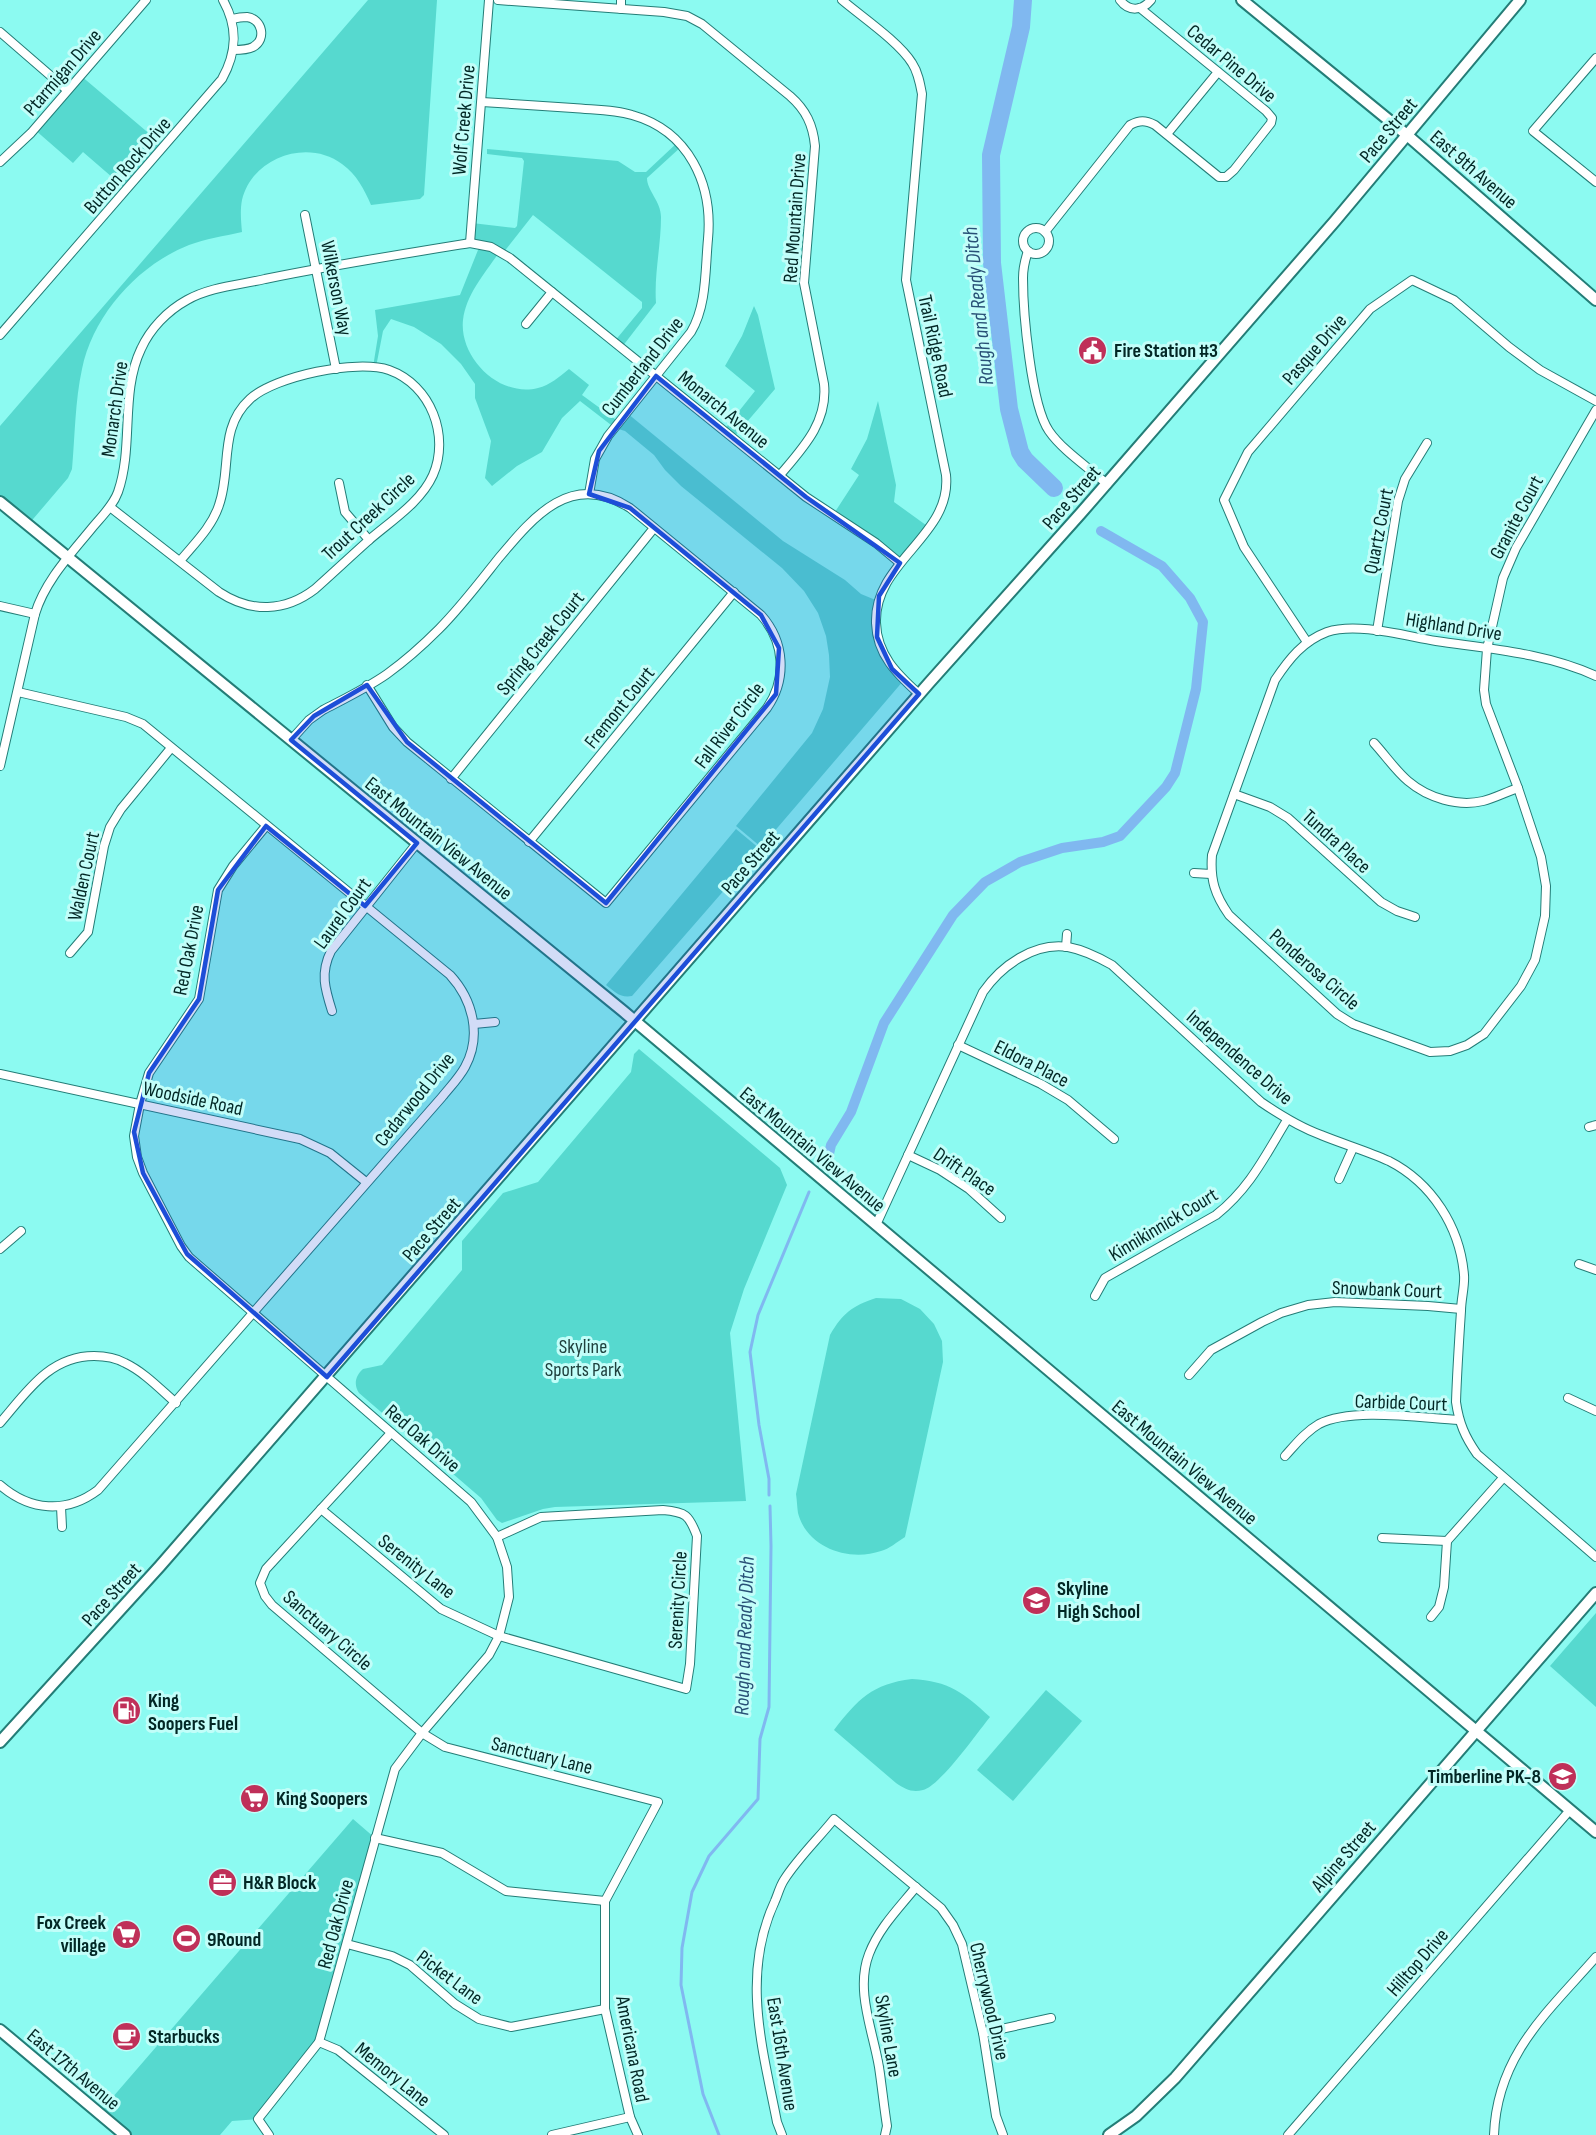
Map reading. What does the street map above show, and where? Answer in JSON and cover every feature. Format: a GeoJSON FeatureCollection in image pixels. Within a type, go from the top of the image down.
{"type":"FeatureCollection","features":[{"type":"Feature","properties":{"kind":"main road","name":"East 9th Avenue"},"geometry":{"type":"LineString","coordinates":[[1242,0],[1407,135],[1596,300]]}},
{"type":"Feature","properties":{"kind":"main road","name":"Pace Street"},"geometry":{"type":"LineString","coordinates":[[0,1742],[125,1606],[327,1377],[919,694],[1107,484],[1520,0]]}},
{"type":"Feature","properties":{"kind":"main road","name":"East Mountain View Avenue"},"geometry":{"type":"LineString","coordinates":[[0,502],[635,1022],[1596,1832]]}},
{"type":"Feature","properties":{"kind":"main road","name":"Alpine Street"},"geometry":{"type":"LineString","coordinates":[[1109,2135],[1136,2116],[1175,2078],[1596,1593]]}},
{"type":"Feature","properties":{"kind":"main road","name":"East 17th Avenue"},"geometry":{"type":"LineString","coordinates":[[0,2030],[124,2135]]}},
{"type":"Feature","properties":{"kind":"street","name":"Ptarmigan Drive"},"geometry":{"type":"LineString","coordinates":[[0,162],[25,139],[146,0]]}},
{"type":"Feature","properties":{"kind":"street","name":"Button Rock Drive"},"geometry":{"type":"LineString","coordinates":[[0,336],[218,86],[226,72],[235,36],[232,19],[223,0]]}},
{"type":"Feature","properties":{"kind":"street","name":"Wolf Creek Drive"},"geometry":{"type":"LineString","coordinates":[[470,243],[489,0]]}},
{"type":"Feature","properties":{"kind":"street","name":"Red Mountain Drive"},"geometry":{"type":"LineString","coordinates":[[498,0],[673,13],[697,21],[796,101],[804,111],[812,129],[815,155],[804,283],[824,384],[824,398],[821,415],[814,432],[780,475]]}},
{"type":"Feature","properties":{"kind":"street"},"geometry":{"type":"LineString","coordinates":[[621,0],[621,9]]}},
{"type":"Feature","properties":{"kind":"street","name":"Trail Ridge Road"},"geometry":{"type":"LineString","coordinates":[[842,0],[909,59],[918,75],[922,94],[906,280],[946,475],[946,490],[944,502],[935,520],[887,579],[879,596],[876,616],[877,637],[885,657],[892,669],[919,694]]}},
{"type":"Feature","properties":{"kind":"street","name":"Cedar Pine Drive"},"geometry":{"type":"LineString","coordinates":[[1045,232],[1130,125],[1137,121],[1146,121],[1167,134],[1219,177],[1226,177],[1234,170],[1271,123],[1272,118],[1266,111],[1140,8],[1128,7],[1120,0]]}},
{"type":"Feature","properties":{"kind":"street"},"geometry":{"type":"LineString","coordinates":[[1140,8],[1151,0]]}},
{"type":"Feature","properties":{"kind":"street"},"geometry":{"type":"LineString","coordinates":[[232,19],[250,18],[259,26],[262,34],[259,42],[252,48],[233,50]]}},
{"type":"Feature","properties":{"kind":"street"},"geometry":{"type":"LineString","coordinates":[[0,32],[67,90]]}},
{"type":"Feature","properties":{"kind":"street"},"geometry":{"type":"LineString","coordinates":[[1596,58],[1533,131],[1596,182]]}},
{"type":"Feature","properties":{"kind":"street"},"geometry":{"type":"LineString","coordinates":[[1167,134],[1218,72]]}},
{"type":"Feature","properties":{"kind":"street","name":"Cumberland Drive"},"geometry":{"type":"LineString","coordinates":[[482,102],[614,111],[647,120],[665,130],[680,144],[693,161],[704,185],[709,214],[702,304],[698,319],[691,332],[608,436],[591,472],[589,494]]}},
{"type":"Feature","properties":{"kind":"street","name":"Wilkerson Way"},"geometry":{"type":"LineString","coordinates":[[305,215],[336,369]]}},
{"type":"Feature","properties":{"kind":"street","name":"Cedar Pine Drive"},"geometry":{"type":"LineString","coordinates":[[1033,228],[1045,232],[1049,239],[1047,248],[1036,254],[1028,251],[1023,244],[1026,232],[1033,228]]}},
{"type":"Feature","properties":{"kind":"street","name":"Monarch Avenue"},"geometry":{"type":"LineString","coordinates":[[470,243],[485,245],[500,251],[806,497],[876,543],[900,562]]}},
{"type":"Feature","properties":{"kind":"street","name":"Monarch Drive"},"geometry":{"type":"LineString","coordinates":[[0,766],[34,614],[46,587],[110,507],[118,491],[133,370],[141,348],[156,325],[179,305],[203,293],[317,268],[470,243]]}},
{"type":"Feature","properties":{"kind":"street","name":"Cedar Pine Drive"},"geometry":{"type":"LineString","coordinates":[[1028,251],[1023,277],[1028,333],[1039,408],[1051,433],[1107,484]]}},
{"type":"Feature","properties":{"kind":"street","name":"Pasque Drive"},"geometry":{"type":"LineString","coordinates":[[1307,642],[1244,547],[1224,500],[1248,452],[1377,303],[1412,280],[1454,300],[1540,370],[1596,401]]}},
{"type":"Feature","properties":{"kind":"street"},"geometry":{"type":"LineString","coordinates":[[526,324],[552,291]]}},
{"type":"Feature","properties":{"kind":"street","name":"Trout Creek Circle"},"geometry":{"type":"LineString","coordinates":[[110,507],[219,592],[233,600],[253,607],[278,607],[294,603],[309,594],[412,503],[427,486],[438,455],[439,430],[429,404],[404,377],[390,370],[374,367],[336,369],[277,382],[256,393],[240,410],[228,436],[223,493],[218,510],[210,524],[180,561]]}},
{"type":"Feature","properties":{"kind":"street","name":"Granite Court"},"geometry":{"type":"LineString","coordinates":[[1487,649],[1498,594],[1516,548],[1596,410]]}},
{"type":"Feature","properties":{"kind":"street","name":"Quartz Court"},"geometry":{"type":"LineString","coordinates":[[1377,631],[1398,501],[1405,479],[1427,443]]}},
{"type":"Feature","properties":{"kind":"street"},"geometry":{"type":"LineString","coordinates":[[339,483],[345,512],[369,540]]}},
{"type":"Feature","properties":{"kind":"street","name":"Fall River Circle"},"geometry":{"type":"LineString","coordinates":[[291,740],[314,716],[389,673],[438,630],[536,515],[566,498],[589,494],[605,496],[621,502],[761,615],[772,629],[779,648],[781,668],[772,701],[606,903],[399,734],[367,686]]}},
{"type":"Feature","properties":{"kind":"street","name":"Spring Creek Court"},"geometry":{"type":"LineString","coordinates":[[452,779],[654,528]]}},
{"type":"Feature","properties":{"kind":"street","name":"Fremont Court"},"geometry":{"type":"LineString","coordinates":[[530,842],[734,592]]}},
{"type":"Feature","properties":{"kind":"street"},"geometry":{"type":"LineString","coordinates":[[0,606],[34,614]]}},
{"type":"Feature","properties":{"kind":"street","name":"Highland Drive"},"geometry":{"type":"LineString","coordinates":[[1307,642],[1330,631],[1347,629],[1377,631],[1536,657],[1596,674]]}},
{"type":"Feature","properties":{"kind":"street","name":"Ponderosa Circle"},"geometry":{"type":"LineString","coordinates":[[1307,642],[1287,661],[1275,680],[1212,855],[1211,874],[1218,900],[1228,915],[1337,1014],[1353,1024],[1430,1052],[1450,1051],[1467,1045],[1484,1034],[1521,986],[1535,960],[1545,916],[1541,857],[1486,704],[1484,690],[1487,649]]}},
{"type":"Feature","properties":{"kind":"street","name":"Cedarwood Drive"},"geometry":{"type":"LineString","coordinates":[[0,1485],[15,1497],[31,1504],[61,1507],[83,1500],[99,1490],[462,1072],[470,1054],[474,1024],[468,1001],[454,979],[143,724],[133,719],[18,692]]}},
{"type":"Feature","properties":{"kind":"street"},"geometry":{"type":"LineString","coordinates":[[1374,743],[1408,781],[1442,800],[1482,801],[1518,788]]}},
{"type":"Feature","properties":{"kind":"street","name":"Walden Court"},"geometry":{"type":"LineString","coordinates":[[70,953],[88,932],[104,846],[110,827],[121,809],[171,748]]}},
{"type":"Feature","properties":{"kind":"street","name":"Tundra Place"},"geometry":{"type":"LineString","coordinates":[[1234,794],[1270,807],[1288,818],[1381,903],[1415,917]]}},
{"type":"Feature","properties":{"kind":"street","name":"Red Oak Drive"},"geometry":{"type":"LineString","coordinates":[[266,826],[233,866],[218,891],[199,999],[149,1073],[134,1136],[137,1157],[181,1246],[193,1260],[471,1502],[497,1538],[507,1567],[508,1597],[499,1636],[489,1655],[422,1733],[395,1769],[319,2043],[258,2119],[268,2135]]}},
{"type":"Feature","properties":{"kind":"street","name":"Laurel Court"},"geometry":{"type":"LineString","coordinates":[[332,1011],[324,985],[327,961],[333,947],[417,843]]}},
{"type":"Feature","properties":{"kind":"street"},"geometry":{"type":"LineString","coordinates":[[1194,873],[1211,874]]}},
{"type":"Feature","properties":{"kind":"street"},"geometry":{"type":"LineString","coordinates":[[1066,947],[1067,934]]}},
{"type":"Feature","properties":{"kind":"street","name":"Independence Drive"},"geometry":{"type":"LineString","coordinates":[[876,1225],[983,992],[1004,968],[1022,957],[1042,950],[1066,947],[1093,955],[1112,965],[1247,1090],[1287,1120],[1318,1135],[1389,1161],[1406,1171],[1426,1188],[1452,1226],[1460,1251],[1464,1277],[1456,1402],[1465,1436],[1477,1454],[1596,1557]]}},
{"type":"Feature","properties":{"kind":"street"},"geometry":{"type":"LineString","coordinates":[[474,1024],[495,1022]]}},
{"type":"Feature","properties":{"kind":"street","name":"Eldora Place"},"geometry":{"type":"LineString","coordinates":[[958,1046],[1041,1084],[1068,1100],[1114,1140]]}},
{"type":"Feature","properties":{"kind":"street","name":"Woodside Road"},"geometry":{"type":"LineString","coordinates":[[0,1074],[300,1139],[330,1153],[366,1182]]}},
{"type":"Feature","properties":{"kind":"street","name":"Kinnikinnick Court"},"geometry":{"type":"LineString","coordinates":[[1095,1296],[1105,1278],[1216,1215],[1232,1202],[1248,1185],[1287,1120]]}},
{"type":"Feature","properties":{"kind":"street"},"geometry":{"type":"LineString","coordinates":[[1339,1179],[1353,1148]]}},
{"type":"Feature","properties":{"kind":"street","name":"Drift Place"},"geometry":{"type":"LineString","coordinates":[[908,1155],[940,1170],[969,1189],[1001,1218]]}},
{"type":"Feature","properties":{"kind":"street"},"geometry":{"type":"LineString","coordinates":[[0,1249],[21,1231]]}},
{"type":"Feature","properties":{"kind":"street"},"geometry":{"type":"LineString","coordinates":[[1579,1264],[1596,1270]]}},
{"type":"Feature","properties":{"kind":"street","name":"Snowbank Court"},"geometry":{"type":"LineString","coordinates":[[1189,1375],[1211,1350],[1281,1313],[1308,1305],[1335,1302],[1428,1306],[1461,1310]]}},
{"type":"Feature","properties":{"kind":"street"},"geometry":{"type":"LineString","coordinates":[[0,1423],[47,1371],[63,1361],[86,1356],[103,1356],[124,1362],[176,1403]]}},
{"type":"Feature","properties":{"kind":"street"},"geometry":{"type":"LineString","coordinates":[[1568,1398],[1596,1411]]}},
{"type":"Feature","properties":{"kind":"street","name":"Carbide Court"},"geometry":{"type":"LineString","coordinates":[[1285,1456],[1318,1425],[1353,1414],[1459,1420]]}},
{"type":"Feature","properties":{"kind":"street","name":"Sanctuary Circle"},"geometry":{"type":"LineString","coordinates":[[391,1433],[267,1569],[260,1583],[265,1596],[272,1605],[422,1733]]}},
{"type":"Feature","properties":{"kind":"street"},"geometry":{"type":"LineString","coordinates":[[1431,1617],[1439,1607],[1444,1587],[1447,1541],[1503,1478]]}},
{"type":"Feature","properties":{"kind":"street"},"geometry":{"type":"LineString","coordinates":[[61,1507],[62,1527]]}},
{"type":"Feature","properties":{"kind":"street","name":"Serenity Lane"},"geometry":{"type":"LineString","coordinates":[[321,1509],[441,1609],[499,1636]]}},
{"type":"Feature","properties":{"kind":"street","name":"Serenity Circle"},"geometry":{"type":"LineString","coordinates":[[497,1538],[541,1517],[663,1510],[682,1512],[692,1521],[697,1536],[692,1633],[686,1689],[499,1636]]}},
{"type":"Feature","properties":{"kind":"street"},"geometry":{"type":"LineString","coordinates":[[1382,1538],[1447,1541]]}},
{"type":"Feature","properties":{"kind":"street","name":"Sanctuary Lane"},"geometry":{"type":"LineString","coordinates":[[422,1733],[445,1747],[658,1802]]}},
{"type":"Feature","properties":{"kind":"street","name":"Americana Road"},"geometry":{"type":"LineString","coordinates":[[638,2135],[630,2117],[604,2009],[605,1901],[658,1802]]}},
{"type":"Feature","properties":{"kind":"street","name":"Hilltop Drive"},"geometry":{"type":"LineString","coordinates":[[1288,2135],[1570,1810]]}},
{"type":"Feature","properties":{"kind":"street","name":"Cherrywood Drive"},"geometry":{"type":"LineString","coordinates":[[834,1819],[941,1908],[953,1925],[962,1944],[983,2033],[996,2116],[1003,2135]]}},
{"type":"Feature","properties":{"kind":"street","name":"East 16th Avenue"},"geometry":{"type":"LineString","coordinates":[[782,2135],[777,2122],[756,2005],[756,1975],[760,1945],[769,1913],[784,1880],[834,1819]]}},
{"type":"Feature","properties":{"kind":"street"},"geometry":{"type":"LineString","coordinates":[[375,1838],[442,1854],[506,1892],[605,1901]]}},
{"type":"Feature","properties":{"kind":"street","name":"Skyline Lane"},"geometry":{"type":"LineString","coordinates":[[885,2135],[887,2126],[864,1997],[864,1974],[877,1936],[916,1887]]}},
{"type":"Feature","properties":{"kind":"street","name":"Picket Lane"},"geometry":{"type":"LineString","coordinates":[[347,1944],[392,1956],[410,1965],[455,2004],[479,2019],[511,2027],[604,2009]]}},
{"type":"Feature","properties":{"kind":"street"},"geometry":{"type":"LineString","coordinates":[[1494,2135],[1499,2094],[1508,2067],[1522,2042],[1596,1957]]}},
{"type":"Feature","properties":{"kind":"street"},"geometry":{"type":"LineString","coordinates":[[983,2033],[1051,2018]]}},
{"type":"Feature","properties":{"kind":"street","name":"Memory Lane"},"geometry":{"type":"LineString","coordinates":[[319,2043],[338,2050],[444,2135]]}},
{"type":"Feature","properties":{"kind":"street"},"geometry":{"type":"LineString","coordinates":[[552,2135],[630,2117]]}},
{"type":"Feature","properties":{"kind":"highlighted area"},"geometry":{"type":"Polygon","coordinates":[[[656,376],[806,497],[900,563],[879,596],[877,637],[892,669],[919,694],[327,1377],[187,1254],[143,1173],[134,1132],[149,1073],[199,999],[218,890],[266,826],[365,906],[417,843],[291,740],[314,716],[367,685],[407,742],[606,903],[776,694],[779,648],[761,615],[630,508],[589,494],[599,451],[656,376]]]}},
{"type":"Feature","properties":{"kind":"green space"},"geometry":{"type":"Polygon","coordinates":[[[368,0],[437,0],[424,195],[420,199],[371,205],[360,183],[347,168],[328,156],[313,153],[283,156],[269,163],[257,173],[248,185],[242,200],[242,232],[195,243],[170,254],[152,265],[136,279],[107,311],[96,330],[82,369],[72,469],[68,478],[28,525],[0,502],[0,426],[368,0]]]}},
{"type":"Feature","properties":{"kind":"green space"},"geometry":{"type":"Polygon","coordinates":[[[80,75],[165,147],[127,190],[83,152],[73,163],[34,129],[80,75]]]}},
{"type":"Feature","properties":{"kind":"green space"},"geometry":{"type":"Polygon","coordinates":[[[678,142],[682,146],[647,178],[659,206],[661,217],[656,303],[622,347],[614,342],[642,308],[642,302],[533,215],[503,253],[500,251],[477,284],[465,310],[463,334],[468,348],[484,372],[509,387],[538,388],[550,383],[569,369],[589,385],[582,395],[619,422],[627,413],[783,541],[845,580],[861,594],[878,601],[877,637],[904,680],[761,847],[736,826],[812,733],[823,709],[830,677],[826,636],[818,613],[804,591],[782,568],[681,486],[654,455],[625,431],[615,428],[580,401],[562,418],[542,452],[517,466],[492,486],[485,478],[491,441],[475,398],[475,384],[461,364],[441,344],[414,327],[391,319],[383,331],[376,367],[373,367],[378,336],[375,310],[460,295],[480,245],[470,243],[472,223],[515,228],[517,226],[524,161],[522,158],[487,154],[487,149],[618,161],[635,172],[646,172],[678,142]]]}},
{"type":"Feature","properties":{"kind":"green space"},"geometry":{"type":"Polygon","coordinates":[[[754,306],[775,389],[734,437],[724,430],[755,391],[725,366],[742,336],[754,306]]]}},
{"type":"Feature","properties":{"kind":"green space"},"geometry":{"type":"Polygon","coordinates":[[[878,401],[896,485],[894,502],[930,528],[900,563],[833,515],[859,475],[851,469],[867,439],[878,401]]]}},
{"type":"Feature","properties":{"kind":"green space"},"geometry":{"type":"Polygon","coordinates":[[[736,829],[760,849],[632,996],[621,995],[612,990],[606,985],[736,829]]]}},
{"type":"Feature","properties":{"kind":"green space","name":"Skyline Sports Park"},"geometry":{"type":"Polygon","coordinates":[[[639,1049],[780,1168],[787,1185],[744,1289],[730,1333],[746,1501],[555,1507],[502,1523],[497,1520],[481,1498],[359,1393],[356,1380],[363,1369],[382,1365],[462,1270],[462,1241],[503,1193],[538,1182],[631,1072],[634,1054],[639,1049]]]}},
{"type":"Feature","properties":{"kind":"green space"},"geometry":{"type":"Polygon","coordinates":[[[876,1298],[901,1299],[920,1309],[934,1324],[942,1341],[943,1362],[905,1537],[884,1550],[856,1555],[831,1549],[810,1535],[798,1513],[796,1494],[830,1335],[849,1311],[876,1298]]]}},
{"type":"Feature","properties":{"kind":"green space"},"geometry":{"type":"Polygon","coordinates":[[[1596,1613],[1596,1707],[1550,1666],[1596,1613]]]}},
{"type":"Feature","properties":{"kind":"green space"},"geometry":{"type":"Polygon","coordinates":[[[912,1679],[936,1682],[955,1690],[990,1717],[939,1779],[923,1790],[915,1791],[896,1783],[834,1730],[859,1702],[876,1689],[898,1681],[912,1679]]]}},
{"type":"Feature","properties":{"kind":"green space"},"geometry":{"type":"Polygon","coordinates":[[[1046,1690],[1082,1721],[1013,1801],[977,1770],[1046,1690]]]}},
{"type":"Feature","properties":{"kind":"green space"},"geometry":{"type":"Polygon","coordinates":[[[353,1819],[375,1838],[319,2042],[258,2119],[232,2121],[220,2135],[125,2135],[99,2113],[353,1819]]]}},
{"type":"Feature","properties":{"kind":"waterway","name":"Rough and Ready Ditch"},"geometry":{"type":"LineString","coordinates":[[1023,0],[1021,27],[991,155],[992,263],[1009,409],[1020,452],[1025,460],[1054,488]]}},
{"type":"Feature","properties":{"kind":"waterway","name":"Rough and Ready Ditch"},"geometry":{"type":"LineString","coordinates":[[827,1163],[831,1145],[851,1112],[884,1023],[953,915],[985,882],[1020,862],[1062,848],[1103,842],[1120,836],[1166,787],[1175,773],[1196,689],[1203,622],[1190,598],[1162,566],[1101,531]]}},
{"type":"Feature","properties":{"kind":"waterway","name":"Rough and Ready Ditch"},"geometry":{"type":"LineString","coordinates":[[769,1495],[769,1479],[759,1425],[750,1352],[758,1315],[809,1192]]}},
{"type":"Feature","properties":{"kind":"waterway","name":"Rough and Ready Ditch"},"geometry":{"type":"LineString","coordinates":[[719,2135],[703,2094],[681,1985],[682,1948],[692,1892],[709,1856],[758,1799],[760,1739],[769,1707],[770,1506]]}},
{"type":"Feature","properties":{"kind":"place","name":"Fire Station #3"},"geometry":{"type":"Point","coordinates":[1093,350]}},
{"type":"Feature","properties":{"kind":"place","name":"Skyline High School"},"geometry":{"type":"Point","coordinates":[1036,1600]}},
{"type":"Feature","properties":{"kind":"place","name":"King Soopers Fuel"},"geometry":{"type":"Point","coordinates":[127,1711]}},
{"type":"Feature","properties":{"kind":"place","name":"Timberline PK-8"},"geometry":{"type":"Point","coordinates":[1562,1776]}},
{"type":"Feature","properties":{"kind":"place","name":"King Soopers"},"geometry":{"type":"Point","coordinates":[255,1798]}},
{"type":"Feature","properties":{"kind":"place","name":"H&R Block"},"geometry":{"type":"Point","coordinates":[222,1882]}},
{"type":"Feature","properties":{"kind":"place","name":"Fox Creek village"},"geometry":{"type":"Point","coordinates":[127,1934]}},
{"type":"Feature","properties":{"kind":"place","name":"9Round"},"geometry":{"type":"Point","coordinates":[186,1939]}},
{"type":"Feature","properties":{"kind":"place","name":"Starbucks"},"geometry":{"type":"Point","coordinates":[127,2036]}}]}
